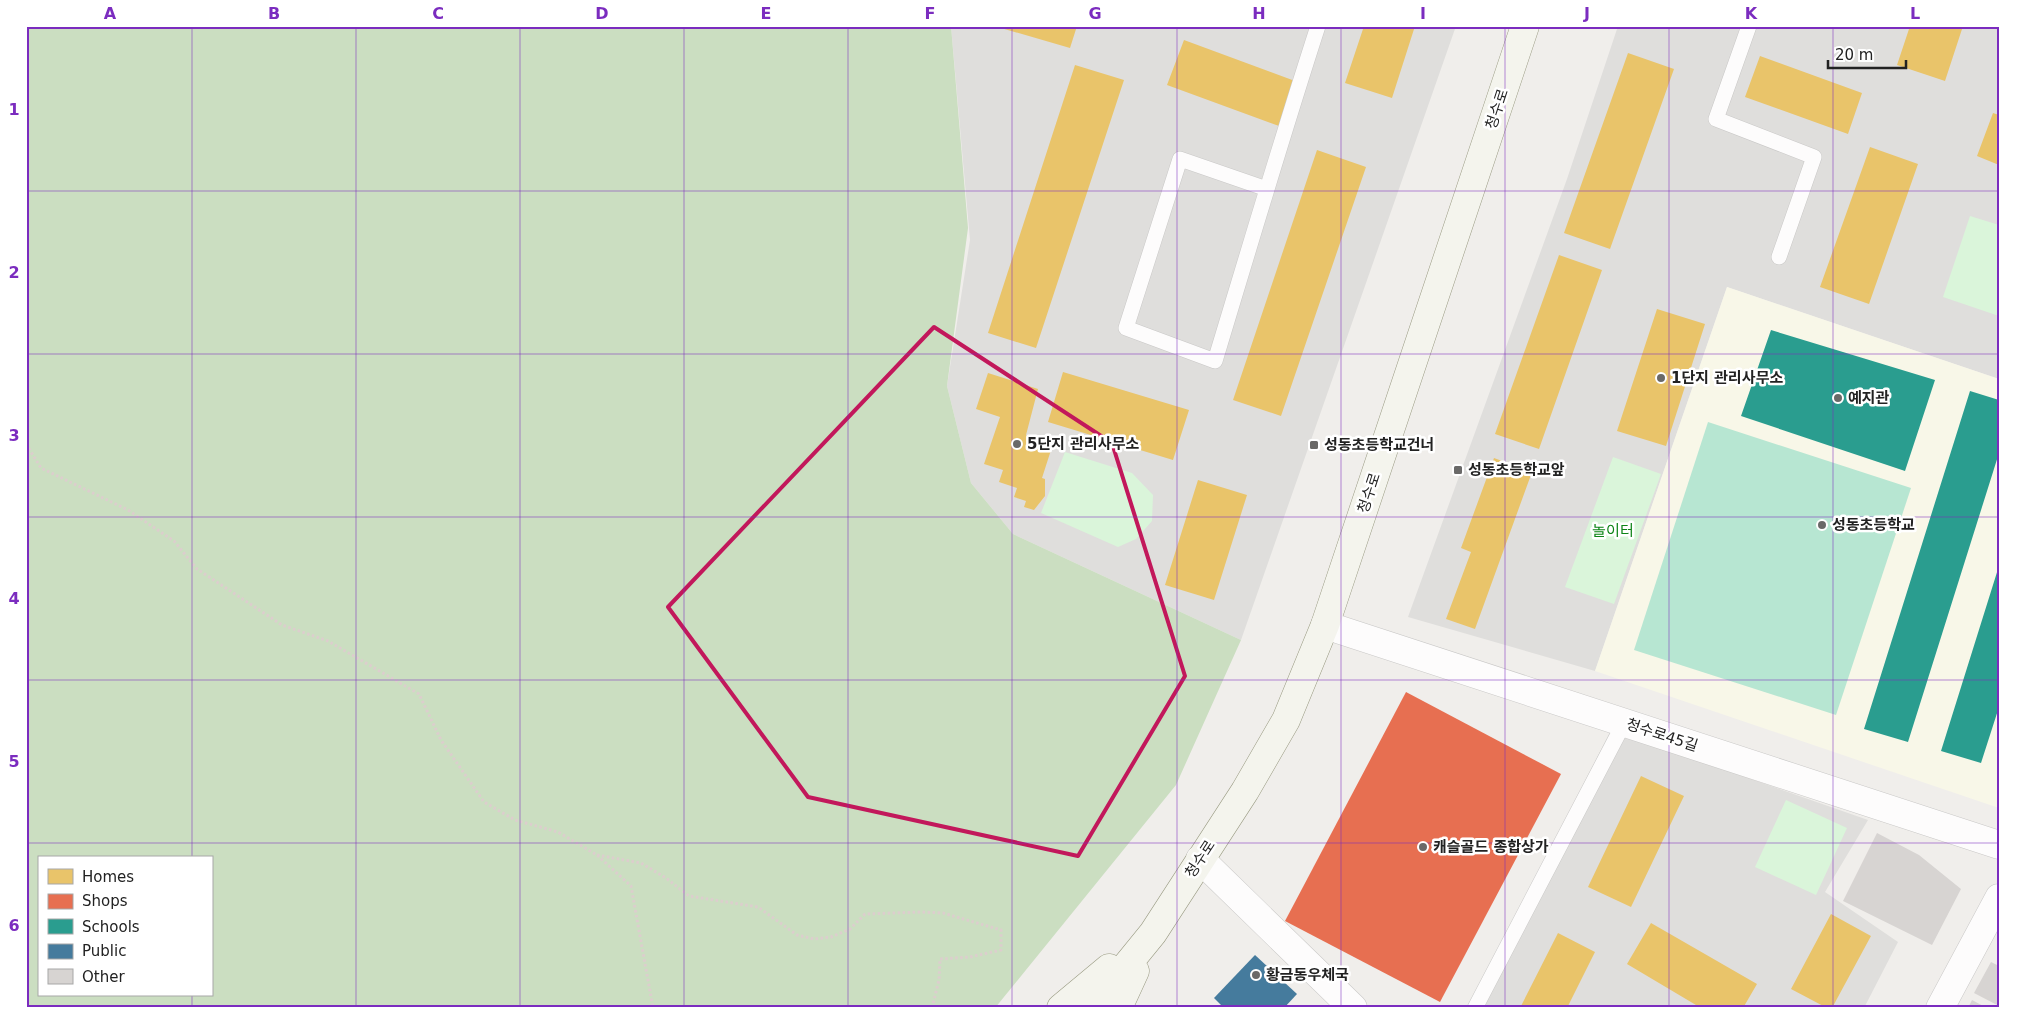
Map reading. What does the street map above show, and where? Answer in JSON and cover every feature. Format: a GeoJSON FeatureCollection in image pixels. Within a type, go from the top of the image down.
{"type":"FeatureCollection","features":[{"type":"Feature","properties":{"kind":"main road","name":"청수로"},"geometry":{"type":"LineString","coordinates":[[1092,1008],[1153,933],[1245,791],[1286,720],[1325,625],[1524,26]]}},
{"type":"Feature","properties":{"kind":"main road","name":"청수로"},"geometry":{"type":"LineString","coordinates":[[1061,1008],[1153,933]]}},
{"type":"Feature","properties":{"kind":"main road","name":"청수로"},"geometry":{"type":"LineString","coordinates":[[1118,1008],[1153,933]]}},
{"type":"Feature","properties":{"kind":"street","name":"청수로45길"},"geometry":{"type":"LineString","coordinates":[[1325,625],[1999,845]]}},
{"type":"Feature","properties":{"kind":"street"},"geometry":{"type":"LineString","coordinates":[[1200,859],[1353,1008]]}},
{"type":"Feature","properties":{"kind":"street"},"geometry":{"type":"LineString","coordinates":[[1940,1008],[1999,898]]}},
{"type":"Feature","properties":{"kind":"lane"},"geometry":{"type":"LineString","coordinates":[[1267,189],[1180,159],[1126,328],[1215,360],[1318,26]]}},
{"type":"Feature","properties":{"kind":"lane"},"geometry":{"type":"LineString","coordinates":[[1749,26],[1716,119],[1814,157],[1779,257]]}},
{"type":"Feature","properties":{"kind":"lane"},"geometry":{"type":"LineString","coordinates":[[1475,1008],[1624,723]]}},
{"type":"Feature","properties":{"kind":"path"},"geometry":{"type":"LineString","coordinates":[[26,444],[42,468],[135,515],[174,541],[197,569],[282,625],[328,641],[419,694],[440,740],[484,802],[515,820],[558,832],[597,855],[631,886],[653,1008]]}},
{"type":"Feature","properties":{"kind":"path"},"geometry":{"type":"LineString","coordinates":[[597,855],[641,863],[666,878],[689,896],[758,907],[797,935],[814,939],[831,937],[850,929],[866,914],[943,913],[1001,930],[1001,950],[970,957],[940,959],[939,980],[932,1008]]}},
{"type":"Feature","properties":{"kind":"highlighted area"},"geometry":{"type":"Polygon","coordinates":[[[934,327],[1112,443],[1185,676],[1078,856],[808,797],[668,607],[934,327]]]}},
{"type":"Feature","properties":{"kind":"shaded area"},"geometry":{"type":"Polygon","coordinates":[[[951,26],[1456,26],[1241,640],[1013,534],[971,483],[947,386],[970,240],[951,26]]]}},
{"type":"Feature","properties":{"kind":"shaded area"},"geometry":{"type":"Polygon","coordinates":[[[1618,26],[1999,26],[1999,379],[1727,287],[1595,671],[1408,617],[1567,179],[1618,26]]]}},
{"type":"Feature","properties":{"kind":"shaded area","name":"성동초등학교"},"geometry":{"type":"Polygon","coordinates":[[[1727,287],[1999,379],[1999,808],[1595,671],[1727,287]]]}},
{"type":"Feature","properties":{"kind":"shaded area"},"geometry":{"type":"Polygon","coordinates":[[[1611,730],[1868,820],[1825,892],[1898,942],[1864,1008],[1470,1008],[1611,730]]]}},
{"type":"Feature","properties":{"kind":"green space"},"geometry":{"type":"Polygon","coordinates":[[[26,26],[951,26],[968,228],[947,386],[971,483],[1013,534],[1241,640],[1176,785],[995,1008],[26,1008],[26,26]]]}},
{"type":"Feature","properties":{"kind":"green space"},"geometry":{"type":"Polygon","coordinates":[[[1970,216],[1999,225],[1999,316],[1943,297],[1970,216]]]}},
{"type":"Feature","properties":{"kind":"green space"},"geometry":{"type":"Polygon","coordinates":[[[1708,422],[1911,488],[1836,715],[1634,650],[1708,422]]]}},
{"type":"Feature","properties":{"kind":"green space"},"geometry":{"type":"Polygon","coordinates":[[[1065,452],[1132,473],[1153,495],[1152,521],[1136,539],[1118,547],[1041,513],[1065,452]]]}},
{"type":"Feature","properties":{"kind":"green space","name":"놀이터"},"geometry":{"type":"Polygon","coordinates":[[[1613,457],[1661,474],[1614,604],[1565,587],[1613,457]]]}},
{"type":"Feature","properties":{"kind":"green space"},"geometry":{"type":"Polygon","coordinates":[[[1786,800],[1847,828],[1816,895],[1755,867],[1786,800]]]}},
{"type":"Feature","properties":{"kind":"building: Homes"},"geometry":{"type":"Polygon","coordinates":[[[994,26],[1077,26],[1070,48],[994,26]]]}},
{"type":"Feature","properties":{"kind":"building: Homes"},"geometry":{"type":"Polygon","coordinates":[[[1364,26],[1415,26],[1392,98],[1345,83],[1364,26]]]}},
{"type":"Feature","properties":{"kind":"building: Homes"},"geometry":{"type":"Polygon","coordinates":[[[1910,26],[1963,26],[1945,81],[1897,65],[1910,26]]]}},
{"type":"Feature","properties":{"kind":"building: Homes"},"geometry":{"type":"Polygon","coordinates":[[[1184,40],[1295,81],[1279,126],[1167,85],[1184,40]]]}},
{"type":"Feature","properties":{"kind":"building: Homes"},"geometry":{"type":"Polygon","coordinates":[[[1628,53],[1674,69],[1610,249],[1564,233],[1628,53]]]}},
{"type":"Feature","properties":{"kind":"building: Homes"},"geometry":{"type":"Polygon","coordinates":[[[1760,56],[1862,93],[1848,134],[1745,97],[1760,56]]]}},
{"type":"Feature","properties":{"kind":"building: Homes"},"geometry":{"type":"Polygon","coordinates":[[[1075,65],[1124,80],[1036,348],[988,333],[1075,65]]]}},
{"type":"Feature","properties":{"kind":"building: Homes"},"geometry":{"type":"Polygon","coordinates":[[[1993,113],[1999,115],[1999,165],[1977,156],[1993,113]]]}},
{"type":"Feature","properties":{"kind":"building: Homes"},"geometry":{"type":"Polygon","coordinates":[[[1870,147],[1918,164],[1869,304],[1820,287],[1870,147]]]}},
{"type":"Feature","properties":{"kind":"building: Homes"},"geometry":{"type":"Polygon","coordinates":[[[1317,150],[1366,167],[1281,416],[1233,400],[1317,150]]]}},
{"type":"Feature","properties":{"kind":"building: Homes"},"geometry":{"type":"Polygon","coordinates":[[[1559,255],[1602,270],[1539,449],[1495,434],[1559,255]]]}},
{"type":"Feature","properties":{"kind":"building: Homes","name":"1단지 관리사무소"},"geometry":{"type":"Polygon","coordinates":[[[1657,309],[1705,324],[1666,446],[1617,431],[1657,309]]]}},
{"type":"Feature","properties":{"kind":"building: Homes"},"geometry":{"type":"Polygon","coordinates":[[[1063,372],[1189,410],[1173,460],[1048,422],[1063,372]]]}},
{"type":"Feature","properties":{"kind":"building: Homes","name":"5단지 관리사무소"},"geometry":{"type":"Polygon","coordinates":[[[988,373],[1038,389],[1026,435],[1044,441],[1042,447],[1051,450],[1042,478],[1045,479],[1045,496],[1034,510],[1024,507],[1026,501],[1014,497],[1017,488],[999,482],[1003,470],[984,464],[1000,417],[976,409],[988,373]]]}},
{"type":"Feature","properties":{"kind":"building: Homes"},"geometry":{"type":"Polygon","coordinates":[[[1494,458],[1532,472],[1475,629],[1446,619],[1471,552],[1461,548],[1494,458]]]}},
{"type":"Feature","properties":{"kind":"building: Homes"},"geometry":{"type":"Polygon","coordinates":[[[1198,480],[1247,495],[1214,600],[1165,585],[1198,480]]]}},
{"type":"Feature","properties":{"kind":"building: Homes"},"geometry":{"type":"Polygon","coordinates":[[[1641,776],[1684,796],[1631,907],[1588,887],[1641,776]]]}},
{"type":"Feature","properties":{"kind":"building: Homes"},"geometry":{"type":"Polygon","coordinates":[[[1831,914],[1871,936],[1832,1008],[1827,1008],[1791,989],[1831,914]]]}},
{"type":"Feature","properties":{"kind":"building: Homes"},"geometry":{"type":"Polygon","coordinates":[[[1651,923],[1757,984],[1743,1008],[1701,1008],[1627,964],[1651,923]]]}},
{"type":"Feature","properties":{"kind":"building: Homes"},"geometry":{"type":"Polygon","coordinates":[[[1558,933],[1595,952],[1567,1008],[1520,1008],[1558,933]]]}},
{"type":"Feature","properties":{"kind":"building: Shops","name":"캐슬골드 종합상가"},"geometry":{"type":"Polygon","coordinates":[[[1406,692],[1561,774],[1440,1002],[1285,921],[1406,692]]]}},
{"type":"Feature","properties":{"kind":"building: Schools","name":"예지관"},"geometry":{"type":"Polygon","coordinates":[[[1771,330],[1935,380],[1905,471],[1741,416],[1771,330]]]}},
{"type":"Feature","properties":{"kind":"building: Schools"},"geometry":{"type":"Polygon","coordinates":[[[1970,391],[1999,400],[1999,453],[1908,742],[1864,729],[1970,391]]]}},
{"type":"Feature","properties":{"kind":"building: Schools"},"geometry":{"type":"Polygon","coordinates":[[[1998,569],[1999,707],[1981,763],[1941,751],[1998,569]]]}},
{"type":"Feature","properties":{"kind":"building: Public","name":"황금동우체국"},"geometry":{"type":"Polygon","coordinates":[[[1255,955],[1297,994],[1284,1008],[1224,1008],[1214,998],[1255,955]]]}},
{"type":"Feature","properties":{"kind":"building: Other"},"geometry":{"type":"Polygon","coordinates":[[[1877,833],[1919,855],[1961,889],[1932,945],[1843,901],[1877,833]]]}},
{"type":"Feature","properties":{"kind":"building: Other"},"geometry":{"type":"Polygon","coordinates":[[[1991,962],[1999,966],[1999,1006],[1974,993],[1991,962]]]}},
{"type":"Feature","properties":{"kind":"building: Other"},"geometry":{"type":"Polygon","coordinates":[[[1972,1000],[1987,1008],[1968,1008],[1972,1000]]]}},
{"type":"Feature","properties":{"kind":"place","name":"1단지 관리사무소"},"geometry":{"type":"Point","coordinates":[1661,378]}},
{"type":"Feature","properties":{"kind":"place","name":"예지관"},"geometry":{"type":"Point","coordinates":[1838,398]}},
{"type":"Feature","properties":{"kind":"place","name":"5단지 관리사무소"},"geometry":{"type":"Point","coordinates":[1017,444]}},
{"type":"Feature","properties":{"kind":"place","name":"성동초등학교건너"},"geometry":{"type":"Point","coordinates":[1314,445]}},
{"type":"Feature","properties":{"kind":"place","name":"성동초등학교앞"},"geometry":{"type":"Point","coordinates":[1458,470]}},
{"type":"Feature","properties":{"kind":"place","name":"성동초등학교"},"geometry":{"type":"Point","coordinates":[1822,525]}},
{"type":"Feature","properties":{"kind":"place","name":"캐슬골드 종합상가"},"geometry":{"type":"Point","coordinates":[1423,847]}},
{"type":"Feature","properties":{"kind":"place","name":"황금동우체국"},"geometry":{"type":"Point","coordinates":[1256,975]}}]}
